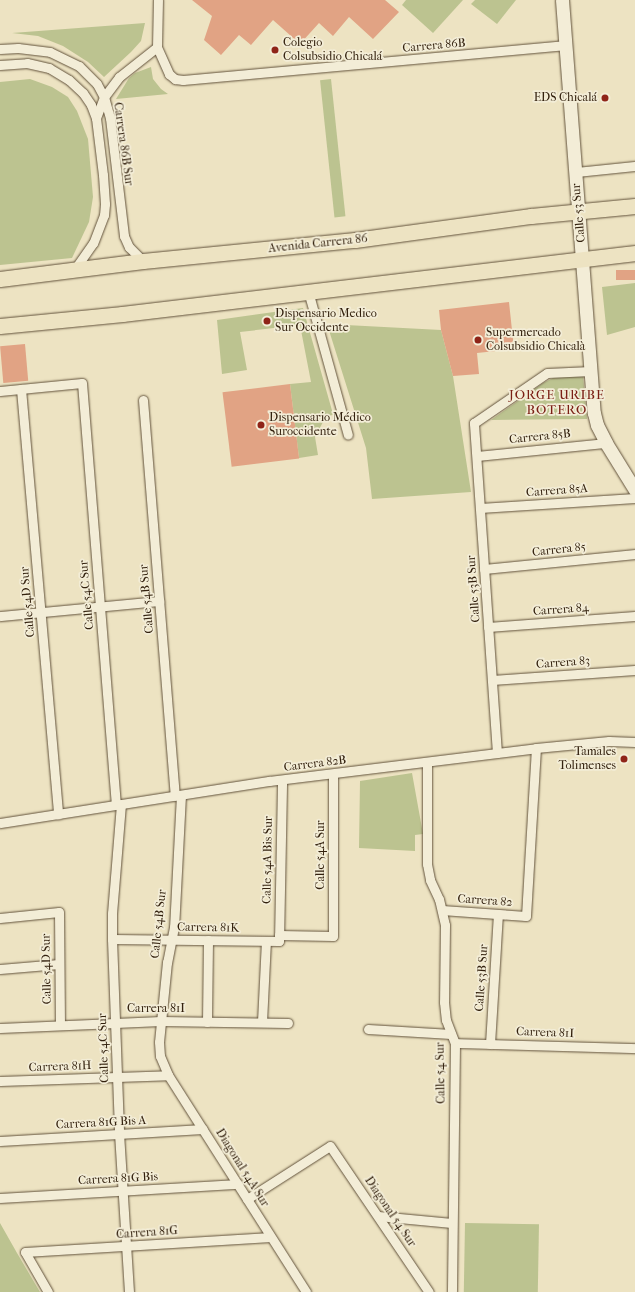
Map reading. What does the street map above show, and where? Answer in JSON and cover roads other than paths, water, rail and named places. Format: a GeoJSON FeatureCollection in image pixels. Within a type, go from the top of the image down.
{"type":"FeatureCollection","features":[{"type":"Feature","properties":{"kind":"main road","name":"Avenida Carrera 86"},"geometry":{"type":"LineString","coordinates":[[0,279],[143,261],[354,240],[531,216],[635,206]]}},
{"type":"Feature","properties":{"kind":"main road"},"geometry":{"type":"LineString","coordinates":[[0,326],[122,314],[308,291],[635,254]]}},
{"type":"Feature","properties":{"kind":"street"},"geometry":{"type":"LineString","coordinates":[[96,118],[104,97],[120,77],[157,47],[158,0]]}},
{"type":"Feature","properties":{"kind":"street","name":"Calle 53 Sur"},"geometry":{"type":"LineString","coordinates":[[562,0],[594,413],[597,425],[606,443],[635,490]]}},
{"type":"Feature","properties":{"kind":"street","name":"Carrera 86B"},"geometry":{"type":"LineString","coordinates":[[157,47],[169,74],[175,79],[183,80],[566,46]]}},
{"type":"Feature","properties":{"kind":"street","name":"Carrera 86B Sur"},"geometry":{"type":"LineString","coordinates":[[0,49],[18,48],[50,52],[79,66],[92,78],[104,97],[110,118],[124,236],[130,247],[143,261]]}},
{"type":"Feature","properties":{"kind":"street","name":"Carrera 86B Sur"},"geometry":{"type":"LineString","coordinates":[[0,65],[27,63],[49,68],[69,80],[83,93],[91,105],[96,118],[105,197],[104,216],[93,243],[75,270]]}},
{"type":"Feature","properties":{"kind":"street"},"geometry":{"type":"LineString","coordinates":[[576,172],[635,166]]}},
{"type":"Feature","properties":{"kind":"street"},"geometry":{"type":"LineString","coordinates":[[308,291],[348,435]]}},
{"type":"Feature","properties":{"kind":"street","name":"Calle 53B Sur"},"geometry":{"type":"LineString","coordinates":[[497,753],[474,423],[547,373],[591,371]]}},
{"type":"Feature","properties":{"kind":"street","name":"Calle 54C Sur"},"geometry":{"type":"LineString","coordinates":[[21,389],[82,383],[100,606],[119,804],[112,914],[112,939],[119,1133],[129,1292]]}},
{"type":"Feature","properties":{"kind":"street"},"geometry":{"type":"LineString","coordinates":[[0,391],[21,389]]}},
{"type":"Feature","properties":{"kind":"street","name":"Calle 54D Sur"},"geometry":{"type":"LineString","coordinates":[[21,389],[58,814]]}},
{"type":"Feature","properties":{"kind":"street","name":"Calle 54B Sur"},"geometry":{"type":"LineString","coordinates":[[143,400],[159,601],[178,795],[171,940],[161,1021],[160,1056]]}},
{"type":"Feature","properties":{"kind":"street","name":"Carrera 85B"},"geometry":{"type":"LineString","coordinates":[[476,456],[606,443]]}},
{"type":"Feature","properties":{"kind":"street","name":"Carrera 85A"},"geometry":{"type":"LineString","coordinates":[[480,508],[635,498]]}},
{"type":"Feature","properties":{"kind":"street","name":"Carrera 85"},"geometry":{"type":"LineString","coordinates":[[484,569],[635,554]]}},
{"type":"Feature","properties":{"kind":"street"},"geometry":{"type":"LineString","coordinates":[[0,616],[159,601]]}},
{"type":"Feature","properties":{"kind":"street","name":"Carrera 84"},"geometry":{"type":"LineString","coordinates":[[488,627],[635,616]]}},
{"type":"Feature","properties":{"kind":"street","name":"Carrera 83"},"geometry":{"type":"LineString","coordinates":[[492,680],[635,670]]}},
{"type":"Feature","properties":{"kind":"street","name":"Carrera 82B"},"geometry":{"type":"LineString","coordinates":[[0,823],[282,780],[536,748],[609,741],[635,742]]}},
{"type":"Feature","properties":{"kind":"street","name":"Carrera 82"},"geometry":{"type":"LineString","coordinates":[[442,910],[526,916],[536,748]]}},
{"type":"Feature","properties":{"kind":"street","name":"Calle 54 Sur"},"geometry":{"type":"LineString","coordinates":[[427,762],[427,864],[430,880],[442,910],[446,935],[444,1002],[446,1020],[455,1043],[452,1292]]}},
{"type":"Feature","properties":{"kind":"street","name":"Calle 54A Sur"},"geometry":{"type":"LineString","coordinates":[[333,774],[334,936]]}},
{"type":"Feature","properties":{"kind":"street","name":"Calle 54A Bis Sur"},"geometry":{"type":"LineString","coordinates":[[279,938],[282,780]]}},
{"type":"Feature","properties":{"kind":"street","name":"Calle 54D Sur"},"geometry":{"type":"LineString","coordinates":[[0,918],[59,912],[60,1025]]}},
{"type":"Feature","properties":{"kind":"street","name":"Calle 53B Sur"},"geometry":{"type":"LineString","coordinates":[[490,1044],[498,914]]}},
{"type":"Feature","properties":{"kind":"street","name":"Carrera 81K"},"geometry":{"type":"LineString","coordinates":[[112,939],[266,941],[279,938],[334,936]]}},
{"type":"Feature","properties":{"kind":"street"},"geometry":{"type":"LineString","coordinates":[[207,1022],[208,940]]}},
{"type":"Feature","properties":{"kind":"street"},"geometry":{"type":"LineString","coordinates":[[262,1022],[266,941]]}},
{"type":"Feature","properties":{"kind":"street"},"geometry":{"type":"LineString","coordinates":[[0,969],[59,964]]}},
{"type":"Feature","properties":{"kind":"street","name":"Carrera 81I"},"geometry":{"type":"LineString","coordinates":[[0,1028],[161,1021],[288,1023]]}},
{"type":"Feature","properties":{"kind":"street"},"geometry":{"type":"LineString","coordinates":[[368,1029],[451,1034]]}},
{"type":"Feature","properties":{"kind":"street","name":"Carrera 81I"},"geometry":{"type":"LineString","coordinates":[[455,1043],[635,1048]]}},
{"type":"Feature","properties":{"kind":"street","name":"Diagonal 54A Sur"},"geometry":{"type":"LineString","coordinates":[[160,1056],[168,1075],[306,1292]]}},
{"type":"Feature","properties":{"kind":"street","name":"Carrera 81H"},"geometry":{"type":"LineString","coordinates":[[0,1081],[168,1075]]}},
{"type":"Feature","properties":{"kind":"street","name":"Carrera 81G Bis A"},"geometry":{"type":"LineString","coordinates":[[0,1141],[203,1129]]}},
{"type":"Feature","properties":{"kind":"street","name":"Diagonal 54 Sur"},"geometry":{"type":"LineString","coordinates":[[247,1199],[330,1146],[429,1292]]}},
{"type":"Feature","properties":{"kind":"street","name":"Carrera 81G Bis"},"geometry":{"type":"LineString","coordinates":[[0,1198],[238,1184]]}},
{"type":"Feature","properties":{"kind":"street"},"geometry":{"type":"LineString","coordinates":[[378,1216],[452,1223]]}},
{"type":"Feature","properties":{"kind":"street","name":"Carrera 81G"},"geometry":{"type":"LineString","coordinates":[[48,1292],[25,1252],[271,1237]]}},
{"type":"Feature","properties":{"kind":"place","name":"Colegio Colsubsidio Chicalá"},"geometry":{"type":"Point","coordinates":[275,50]}},
{"type":"Feature","properties":{"kind":"place","name":"EDS Chicalá"},"geometry":{"type":"Point","coordinates":[605,98]}},
{"type":"Feature","properties":{"kind":"place","name":"Dispensario Medico Sur Occidente"},"geometry":{"type":"Point","coordinates":[267,321]}},
{"type":"Feature","properties":{"kind":"place","name":"Supermercado Colsubsidio Chicalà"},"geometry":{"type":"Point","coordinates":[478,340]}},
{"type":"Feature","properties":{"kind":"place","name":"Dispensario Médico Suroccidente"},"geometry":{"type":"Point","coordinates":[261,425]}},
{"type":"Feature","properties":{"kind":"place","name":"Tamales Tolimenses"},"geometry":{"type":"Point","coordinates":[624,759]}},
{"type":"Feature","properties":{"kind":"district","name":"JORGE URIBE BOTERO"},"geometry":{"type":"Point","coordinates":[557,404]}}]}
